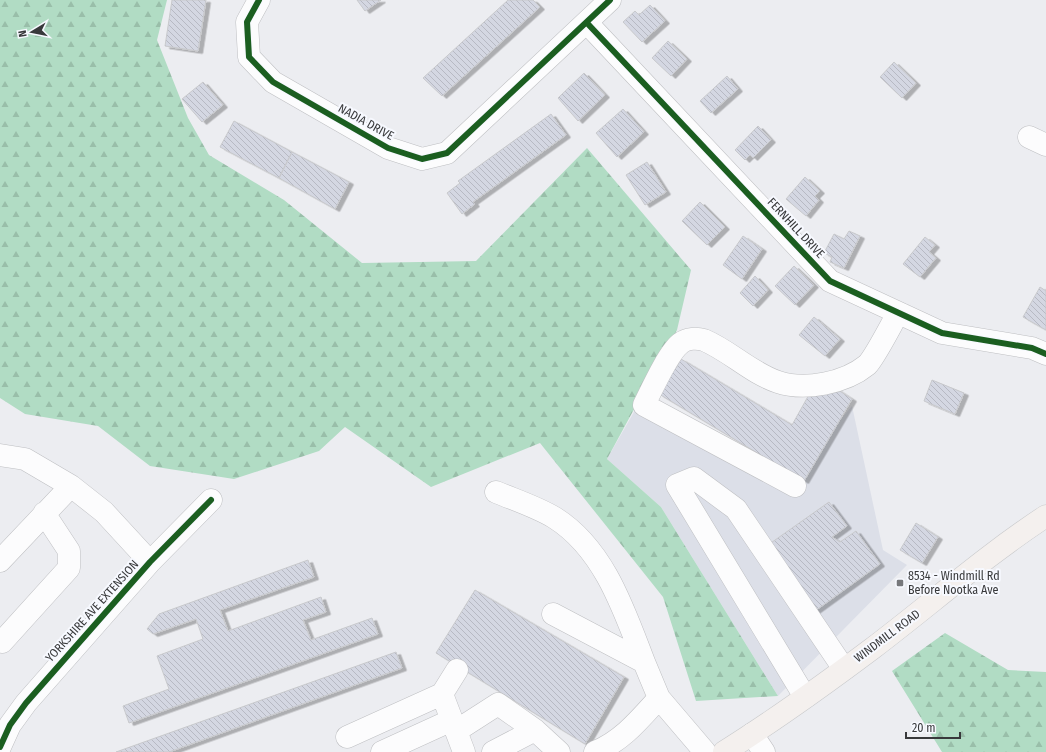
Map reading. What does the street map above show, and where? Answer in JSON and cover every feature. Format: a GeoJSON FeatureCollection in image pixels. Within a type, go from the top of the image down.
{"type":"FeatureCollection","features":[{"type":"Feature","properties":{"kind":"main road","name":"WINDMILL ROAD"},"geometry":{"type":"LineString","coordinates":[[724,752],[844,669],[1018,534],[1046,516]]}},
{"type":"Feature","properties":{"kind":"street","name":"NADIA DRIVE"},"geometry":{"type":"LineString","coordinates":[[259,0],[247,22],[248,57],[273,82],[388,148],[422,159],[447,153],[588,23],[610,0]]}},
{"type":"Feature","properties":{"kind":"street","name":"FERNHILL DRIVE"},"geometry":{"type":"LineString","coordinates":[[588,23],[830,281],[942,334],[1032,348],[1046,354]]}},
{"type":"Feature","properties":{"kind":"street"},"geometry":{"type":"LineString","coordinates":[[795,486],[644,405],[671,355],[681,343],[692,338],[704,340],[740,363],[778,382],[806,386],[829,383],[846,378],[867,364],[898,313]]}},
{"type":"Feature","properties":{"kind":"street"},"geometry":{"type":"LineString","coordinates":[[0,455],[25,459],[71,486],[104,512],[150,562]]}},
{"type":"Feature","properties":{"kind":"street"},"geometry":{"type":"LineString","coordinates":[[805,697],[677,485],[694,478],[736,509],[844,669]]}},
{"type":"Feature","properties":{"kind":"street"},"geometry":{"type":"LineString","coordinates":[[0,561],[71,486]]}},
{"type":"Feature","properties":{"kind":"street"},"geometry":{"type":"LineString","coordinates":[[496,492],[554,518],[583,541],[618,594],[659,698],[705,752]]}},
{"type":"Feature","properties":{"kind":"street","name":"YORKSHIRE AVE EXTENSION"},"geometry":{"type":"LineString","coordinates":[[0,747],[10,724],[26,703],[150,562],[211,500]]}},
{"type":"Feature","properties":{"kind":"street"},"geometry":{"type":"LineString","coordinates":[[2,642],[69,568],[69,550],[44,513]]}},
{"type":"Feature","properties":{"kind":"street"},"geometry":{"type":"LineString","coordinates":[[553,614],[644,662]]}},
{"type":"Feature","properties":{"kind":"street"},"geometry":{"type":"LineString","coordinates":[[347,737],[442,694],[457,670]]}},
{"type":"Feature","properties":{"kind":"street"},"geometry":{"type":"LineString","coordinates":[[442,694],[464,752]]}},
{"type":"Feature","properties":{"kind":"street"},"geometry":{"type":"LineString","coordinates":[[595,752],[611,745],[629,731],[659,698]]}},
{"type":"Feature","properties":{"kind":"street"},"geometry":{"type":"LineString","coordinates":[[382,752],[454,726],[498,704],[535,730],[559,752]]}},
{"type":"Feature","properties":{"kind":"street"},"geometry":{"type":"LineString","coordinates":[[493,752],[535,730]]}},
{"type":"Feature","properties":{"kind":"street"},"geometry":{"type":"LineString","coordinates":[[752,734],[764,752]]}},
{"type":"Feature","properties":{"kind":"shaded area"},"geometry":{"type":"Polygon","coordinates":[[[638,405],[784,486],[852,406],[883,550],[907,565],[778,696],[661,507],[607,459],[638,405]]]}},
{"type":"Feature","properties":{"kind":"green space"},"geometry":{"type":"Polygon","coordinates":[[[0,0],[167,0],[157,40],[188,118],[209,155],[284,200],[362,263],[476,261],[587,148],[691,270],[677,330],[607,459],[661,507],[778,696],[696,701],[663,597],[540,443],[431,487],[345,427],[319,451],[234,479],[150,466],[98,426],[25,414],[0,398],[0,0]]]}},
{"type":"Feature","properties":{"kind":"green space"},"geometry":{"type":"Polygon","coordinates":[[[945,633],[1008,670],[1046,672],[1046,752],[942,752],[892,671],[945,633]]]}},
{"type":"Feature","properties":{"kind":"building"},"geometry":{"type":"Polygon","coordinates":[[[172,0],[206,0],[198,51],[165,46],[172,0]]]}},
{"type":"Feature","properties":{"kind":"building"},"geometry":{"type":"Polygon","coordinates":[[[357,0],[381,0],[365,11],[357,0]]]}},
{"type":"Feature","properties":{"kind":"building"},"geometry":{"type":"Polygon","coordinates":[[[508,0],[533,0],[540,7],[442,96],[423,78],[508,0]]]}},
{"type":"Feature","properties":{"kind":"building"},"geometry":{"type":"Polygon","coordinates":[[[650,5],[665,21],[642,42],[623,22],[635,11],[639,15],[650,5]]]}},
{"type":"Feature","properties":{"kind":"building"},"geometry":{"type":"Polygon","coordinates":[[[668,41],[687,59],[671,76],[652,58],[668,41]]]}},
{"type":"Feature","properties":{"kind":"building"},"geometry":{"type":"Polygon","coordinates":[[[894,62],[916,83],[902,98],[880,77],[894,62]]]}},
{"type":"Feature","properties":{"kind":"building"},"geometry":{"type":"Polygon","coordinates":[[[584,73],[605,95],[578,121],[558,98],[584,73]]]}},
{"type":"Feature","properties":{"kind":"building"},"geometry":{"type":"Polygon","coordinates":[[[727,76],[738,89],[711,113],[700,101],[727,76]]]}},
{"type":"Feature","properties":{"kind":"building"},"geometry":{"type":"Polygon","coordinates":[[[203,82],[223,105],[202,122],[182,99],[203,82]]]}},
{"type":"Feature","properties":{"kind":"building"},"geometry":{"type":"Polygon","coordinates":[[[623,109],[644,132],[617,157],[596,133],[623,109]]]}},
{"type":"Feature","properties":{"kind":"building"},"geometry":{"type":"Polygon","coordinates":[[[551,114],[566,135],[473,202],[475,204],[462,214],[447,193],[460,183],[458,181],[551,114]]]}},
{"type":"Feature","properties":{"kind":"building"},"geometry":{"type":"Polygon","coordinates":[[[234,121],[292,152],[279,178],[220,147],[234,121]]]}},
{"type":"Feature","properties":{"kind":"building"},"geometry":{"type":"Polygon","coordinates":[[[758,126],[771,140],[753,158],[750,155],[745,160],[735,150],[758,126]]]}},
{"type":"Feature","properties":{"kind":"building"},"geometry":{"type":"Polygon","coordinates":[[[292,152],[349,182],[335,209],[279,178],[292,152]]]}},
{"type":"Feature","properties":{"kind":"building"},"geometry":{"type":"Polygon","coordinates":[[[647,162],[666,192],[645,205],[626,175],[647,162]]]}},
{"type":"Feature","properties":{"kind":"building"},"geometry":{"type":"Polygon","coordinates":[[[805,177],[820,191],[815,196],[819,200],[806,216],[786,199],[805,177]]]}},
{"type":"Feature","properties":{"kind":"building"},"geometry":{"type":"Polygon","coordinates":[[[700,202],[725,227],[707,245],[682,221],[700,202]]]}},
{"type":"Feature","properties":{"kind":"building"},"geometry":{"type":"Polygon","coordinates":[[[849,231],[860,236],[844,268],[830,262],[832,257],[824,253],[834,234],[844,239],[849,231]]]}},
{"type":"Feature","properties":{"kind":"building"},"geometry":{"type":"Polygon","coordinates":[[[743,236],[762,249],[742,279],[723,265],[743,236]]]}},
{"type":"Feature","properties":{"kind":"building"},"geometry":{"type":"Polygon","coordinates":[[[925,237],[935,245],[929,252],[936,258],[920,277],[903,264],[925,237]]]}},
{"type":"Feature","properties":{"kind":"building"},"geometry":{"type":"Polygon","coordinates":[[[794,266],[814,285],[795,305],[775,286],[794,266]]]}},
{"type":"Feature","properties":{"kind":"building"},"geometry":{"type":"Polygon","coordinates":[[[755,276],[768,290],[753,306],[740,293],[755,276]]]}},
{"type":"Feature","properties":{"kind":"building"},"geometry":{"type":"Polygon","coordinates":[[[1040,287],[1046,291],[1046,330],[1023,317],[1040,287]]]}},
{"type":"Feature","properties":{"kind":"building"},"geometry":{"type":"Polygon","coordinates":[[[814,317],[840,339],[825,356],[799,335],[814,317]]]}},
{"type":"Feature","properties":{"kind":"building"},"geometry":{"type":"Polygon","coordinates":[[[681,359],[792,425],[811,391],[832,386],[852,399],[804,481],[659,394],[671,365],[676,368],[681,359]]]}},
{"type":"Feature","properties":{"kind":"building"},"geometry":{"type":"Polygon","coordinates":[[[932,380],[964,393],[955,414],[924,401],[932,380]]]}},
{"type":"Feature","properties":{"kind":"building"},"geometry":{"type":"Polygon","coordinates":[[[829,502],[847,526],[832,537],[840,542],[856,531],[880,564],[815,611],[768,545],[829,502]]]}},
{"type":"Feature","properties":{"kind":"building"},"geometry":{"type":"Polygon","coordinates":[[[916,523],[938,537],[922,563],[900,550],[916,523]]]}},
{"type":"Feature","properties":{"kind":"building"},"geometry":{"type":"Polygon","coordinates":[[[308,560],[314,577],[220,610],[228,631],[321,597],[326,612],[303,620],[311,640],[372,618],[378,634],[129,723],[123,706],[169,689],[157,656],[203,639],[196,619],[153,634],[147,629],[159,614],[308,560]]]}},
{"type":"Feature","properties":{"kind":"building"},"geometry":{"type":"Polygon","coordinates":[[[475,590],[624,677],[585,744],[436,653],[475,590]]]}},
{"type":"Feature","properties":{"kind":"building"},"geometry":{"type":"Polygon","coordinates":[[[396,652],[402,668],[169,752],[116,752],[396,652]]]}},
{"type":"Feature","properties":{"kind":"cycle path"},"geometry":{"type":"LineString","coordinates":[[259,0],[247,22],[249,57],[273,82],[388,148],[422,159],[447,153],[610,0]]}},
{"type":"Feature","properties":{"kind":"cycle path"},"geometry":{"type":"LineString","coordinates":[[587,23],[830,281],[942,333],[1032,348],[1046,354]]}},
{"type":"Feature","properties":{"kind":"cycle path"},"geometry":{"type":"LineString","coordinates":[[0,747],[10,725],[26,703],[150,562],[211,500]]}},
{"type":"Feature","properties":{"kind":"place","name":"8534 - Windmill Rd Before Nootka Ave"},"geometry":{"type":"Point","coordinates":[900,583]}}]}
